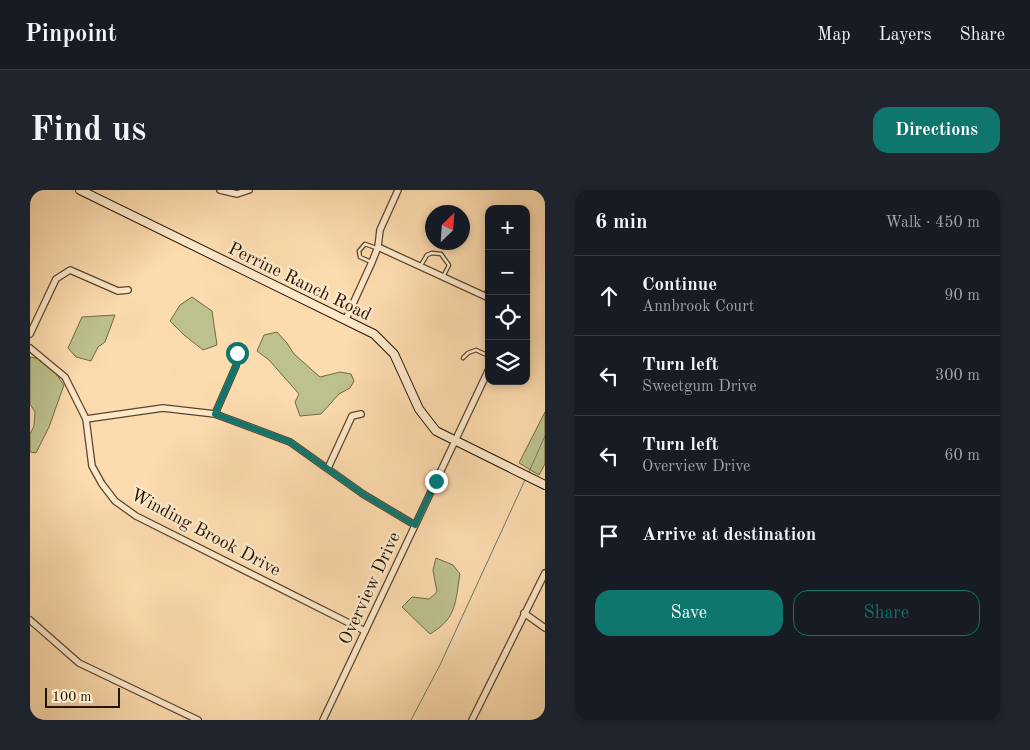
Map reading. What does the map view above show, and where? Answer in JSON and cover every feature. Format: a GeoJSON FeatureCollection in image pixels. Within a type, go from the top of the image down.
{"type":"FeatureCollection","features":[{"type":"Feature","properties":{"kind":"street","name":"Perrine Ranch Road"},"geometry":{"type":"LineString","coordinates":[[80,190],[374,334],[394,354],[419,409],[436,431],[544,484]]}},
{"type":"Feature","properties":{"kind":"street"},"geometry":{"type":"LineString","coordinates":[[220,190],[237,194],[249,190]]}},
{"type":"Feature","properties":{"kind":"street"},"geometry":{"type":"LineString","coordinates":[[346,319],[372,263],[378,248],[380,230],[398,190]]}},
{"type":"Feature","properties":{"kind":"street"},"geometry":{"type":"LineString","coordinates":[[378,248],[485,297]]}},
{"type":"Feature","properties":{"kind":"street"},"geometry":{"type":"LineString","coordinates":[[30,334],[56,279],[70,270],[118,291],[128,290]]}},
{"type":"Feature","properties":{"kind":"street","name":"Winding Brook Drive"},"geometry":{"type":"LineString","coordinates":[[30,348],[65,377],[86,419],[92,466],[102,484],[115,500],[136,516],[365,631]]}},
{"type":"Feature","properties":{"kind":"street"},"geometry":{"type":"LineString","coordinates":[[215,414],[236,366],[237,353]]}},
{"type":"Feature","properties":{"kind":"street","name":"Overview Drive"},"geometry":{"type":"LineString","coordinates":[[323,720],[485,378]]}},
{"type":"Feature","properties":{"kind":"street"},"geometry":{"type":"LineString","coordinates":[[86,419],[163,408],[215,414],[290,442],[363,494],[415,525]]}},
{"type":"Feature","properties":{"kind":"street"},"geometry":{"type":"LineString","coordinates":[[328,468],[352,416],[360,414]]}},
{"type":"Feature","properties":{"kind":"street"},"geometry":{"type":"LineString","coordinates":[[472,720],[545,573]]}},
{"type":"Feature","properties":{"kind":"street"},"geometry":{"type":"LineString","coordinates":[[524,613],[545,628]]}},
{"type":"Feature","properties":{"kind":"street"},"geometry":{"type":"LineString","coordinates":[[30,620],[78,663],[190,718],[198,720]]}},
{"type":"Feature","properties":{"kind":"lane"},"geometry":{"type":"LineString","coordinates":[[372,263],[360,258],[359,251],[365,244],[378,248]]}},
{"type":"Feature","properties":{"kind":"lane"},"geometry":{"type":"LineString","coordinates":[[420,267],[427,254],[439,254],[446,259],[449,265],[443,277]]}},
{"type":"Feature","properties":{"kind":"lane"},"geometry":{"type":"LineString","coordinates":[[463,358],[476,350],[485,354]]}},
{"type":"Feature","properties":{"kind":"green space"},"geometry":{"type":"Polygon","coordinates":[[[192,297],[212,311],[217,345],[203,350],[170,321],[180,305],[192,297]]]}},
{"type":"Feature","properties":{"kind":"green space"},"geometry":{"type":"Polygon","coordinates":[[[115,315],[105,342],[98,347],[91,361],[76,357],[68,348],[82,317],[115,315]]]}},
{"type":"Feature","properties":{"kind":"green space"},"geometry":{"type":"Polygon","coordinates":[[[277,332],[294,354],[320,377],[340,372],[351,374],[354,381],[350,388],[339,394],[321,414],[300,416],[295,402],[299,394],[269,360],[257,351],[264,335],[277,332]]]}},
{"type":"Feature","properties":{"kind":"green space"},"geometry":{"type":"Polygon","coordinates":[[[30,357],[46,360],[64,385],[49,427],[36,453],[30,452],[30,434],[34,426],[35,412],[30,404],[30,357]]]}},
{"type":"Feature","properties":{"kind":"green space"},"geometry":{"type":"Polygon","coordinates":[[[545,412],[545,464],[539,475],[519,463],[545,412]]]}},
{"type":"Feature","properties":{"kind":"green space"},"geometry":{"type":"Polygon","coordinates":[[[436,558],[453,565],[460,574],[455,602],[450,616],[439,628],[430,634],[402,607],[412,597],[429,599],[437,592],[433,570],[436,558]]]}},
{"type":"Feature","properties":{"kind":"waterway"},"geometry":{"type":"LineString","coordinates":[[528,474],[545,436]]}},
{"type":"Feature","properties":{"kind":"waterway"},"geometry":{"type":"LineString","coordinates":[[411,720],[440,665],[525,480]]}},
{"type":"Feature","properties":{"kind":"route"},"geometry":{"type":"LineString","coordinates":[[237,353],[236,366],[215,414],[290,442],[363,494],[415,525],[436,481]]}}]}
